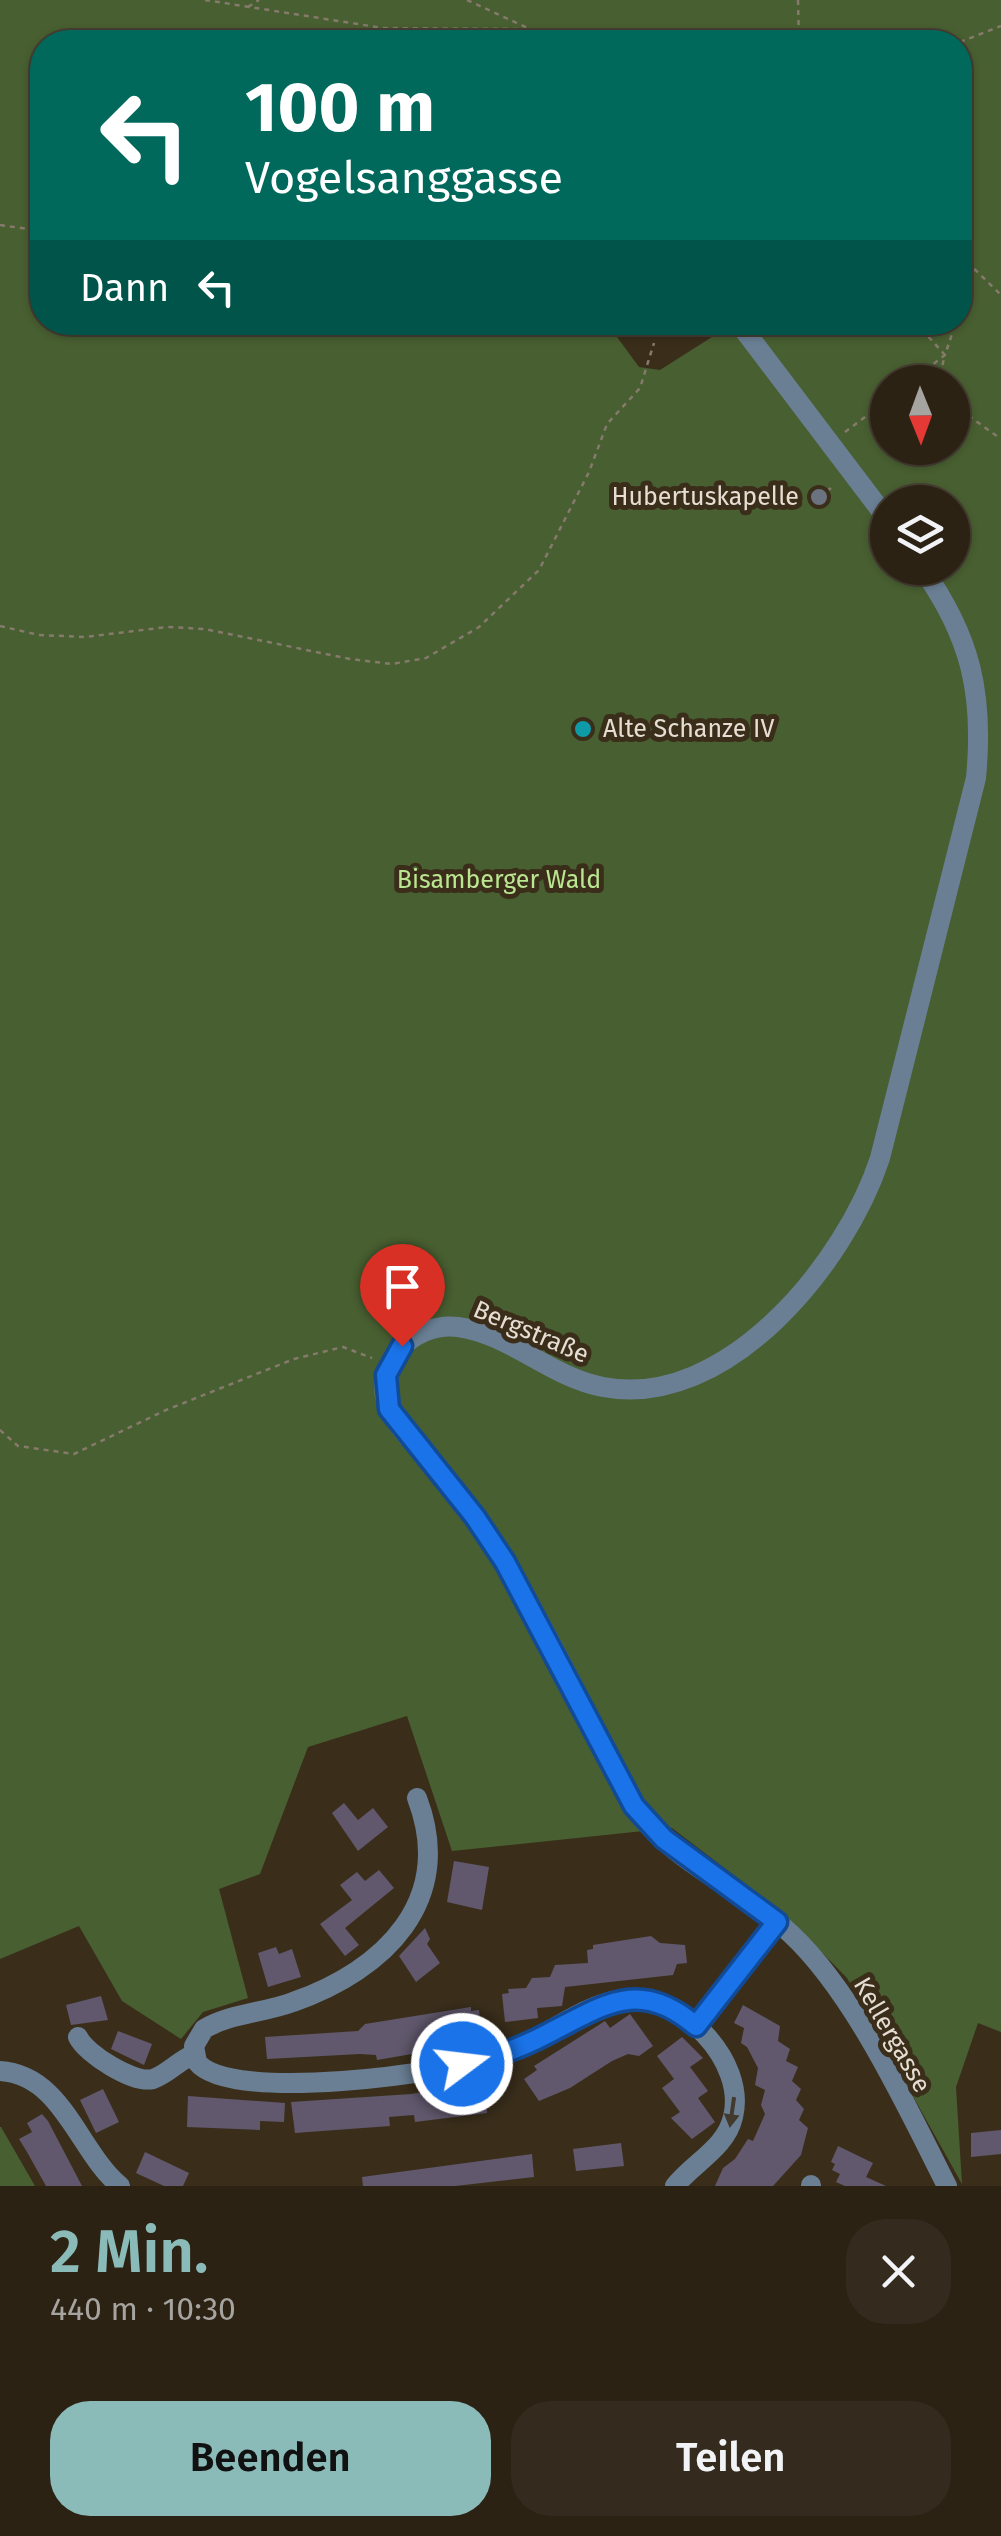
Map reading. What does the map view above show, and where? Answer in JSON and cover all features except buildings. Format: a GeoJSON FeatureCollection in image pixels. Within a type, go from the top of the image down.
{"type":"FeatureCollection","features":[{"type":"Feature","properties":{"kind":"street"},"geometry":{"type":"LineString","coordinates":[[748,335],[870,495]]}},
{"type":"Feature","properties":{"kind":"street","name":"Bergstraße"},"geometry":{"type":"LineString","coordinates":[[386,1375],[402,1346],[416,1335],[434,1328],[458,1327],[483,1333],[548,1369],[602,1387],[630,1390],[678,1386],[723,1362],[758,1333],[804,1288],[844,1236],[861,1209],[880,1158],[976,778],[979,718],[968,649],[958,624],[933,585]]}},
{"type":"Feature","properties":{"kind":"street"},"geometry":{"type":"LineString","coordinates":[[386,1375],[389,1409],[475,1517],[505,1562],[647,1824],[777,1922],[696,2026]]}},
{"type":"Feature","properties":{"kind":"street"},"geometry":{"type":"LineString","coordinates":[[418,1798],[429,1836],[430,1873],[424,1894],[400,1932],[362,1966],[324,1990],[213,2023],[196,2038],[195,2054],[201,2067],[217,2077],[306,2082],[401,2075],[488,2059],[622,1999],[667,2005],[696,2026],[723,2063],[735,2103],[729,2129],[720,2142],[675,2186]]}},
{"type":"Feature","properties":{"kind":"street","name":"Kellergasse"},"geometry":{"type":"LineString","coordinates":[[777,1922],[808,1952],[846,2001],[948,2186]]}},
{"type":"Feature","properties":{"kind":"street"},"geometry":{"type":"LineString","coordinates":[[78,2037],[93,2056],[144,2079],[154,2078],[195,2054]]}},
{"type":"Feature","properties":{"kind":"street"},"geometry":{"type":"LineString","coordinates":[[0,2071],[12,2072],[46,2090],[95,2161],[120,2186]]}},
{"type":"Feature","properties":{"kind":"path"},"geometry":{"type":"LineString","coordinates":[[205,0],[384,28],[527,29]]}},
{"type":"Feature","properties":{"kind":"path"},"geometry":{"type":"LineString","coordinates":[[247,8],[259,0]]}},
{"type":"Feature","properties":{"kind":"path"},"geometry":{"type":"LineString","coordinates":[[467,0],[527,29]]}},
{"type":"Feature","properties":{"kind":"path"},"geometry":{"type":"LineString","coordinates":[[798,0],[799,30]]}},
{"type":"Feature","properties":{"kind":"path"},"geometry":{"type":"LineString","coordinates":[[972,37],[1001,26]]}},
{"type":"Feature","properties":{"kind":"path"},"geometry":{"type":"LineString","coordinates":[[0,225],[30,229]]}},
{"type":"Feature","properties":{"kind":"path"},"geometry":{"type":"LineString","coordinates":[[972,275],[974,269],[1001,295]]}},
{"type":"Feature","properties":{"kind":"path"},"geometry":{"type":"LineString","coordinates":[[927,335],[945,355]]}},
{"type":"Feature","properties":{"kind":"path"},"geometry":{"type":"LineString","coordinates":[[942,365],[952,335]]}},
{"type":"Feature","properties":{"kind":"path"},"geometry":{"type":"LineString","coordinates":[[0,626],[85,637],[167,627],[205,629],[350,660],[392,664],[426,658],[479,627],[539,570],[590,472],[607,424],[640,388],[654,342]]}},
{"type":"Feature","properties":{"kind":"path"},"geometry":{"type":"LineString","coordinates":[[932,365],[945,355]]}},
{"type":"Feature","properties":{"kind":"path"},"geometry":{"type":"LineString","coordinates":[[832,442],[870,414]]}},
{"type":"Feature","properties":{"kind":"path"},"geometry":{"type":"LineString","coordinates":[[970,417],[1001,439]]}},
{"type":"Feature","properties":{"kind":"path"},"geometry":{"type":"LineString","coordinates":[[819,497],[838,482]]}},
{"type":"Feature","properties":{"kind":"path"},"geometry":{"type":"LineString","coordinates":[[0,1430],[18,1446],[74,1454],[166,1410],[294,1359],[342,1347],[372,1357],[386,1375]]}},
{"type":"Feature","properties":{"kind":"green space","name":"Bisamberger Wald"},"geometry":{"type":"Polygon","coordinates":[[[0,0],[1001,0],[1001,2032],[978,2023],[956,2087],[962,2184],[847,1978],[782,1912],[672,1828],[452,1851],[407,1716],[308,1747],[260,1874],[219,1889],[248,1998],[203,2012],[181,2039],[122,2001],[79,1926],[0,1959],[0,0]]]}},
{"type":"Feature","properties":{"kind":"green space"},"geometry":{"type":"Polygon","coordinates":[[[1,2127],[35,2186],[0,2186],[1,2127]]]}},
{"type":"Feature","properties":{"kind":"place","name":"Hubertuskapelle"},"geometry":{"type":"Point","coordinates":[819,497]}},
{"type":"Feature","properties":{"kind":"place","name":"Alte Schanze IV"},"geometry":{"type":"Point","coordinates":[583,729]}},
{"type":"Feature","properties":{"kind":"route"},"geometry":{"type":"LineString","coordinates":[[402,1346],[386,1375],[389,1409],[444,1476],[505,1562],[556,1652],[634,1806],[664,1839],[777,1922],[696,2026],[667,2005],[639,1998],[622,1999],[506,2053],[462,2064]]}}]}
